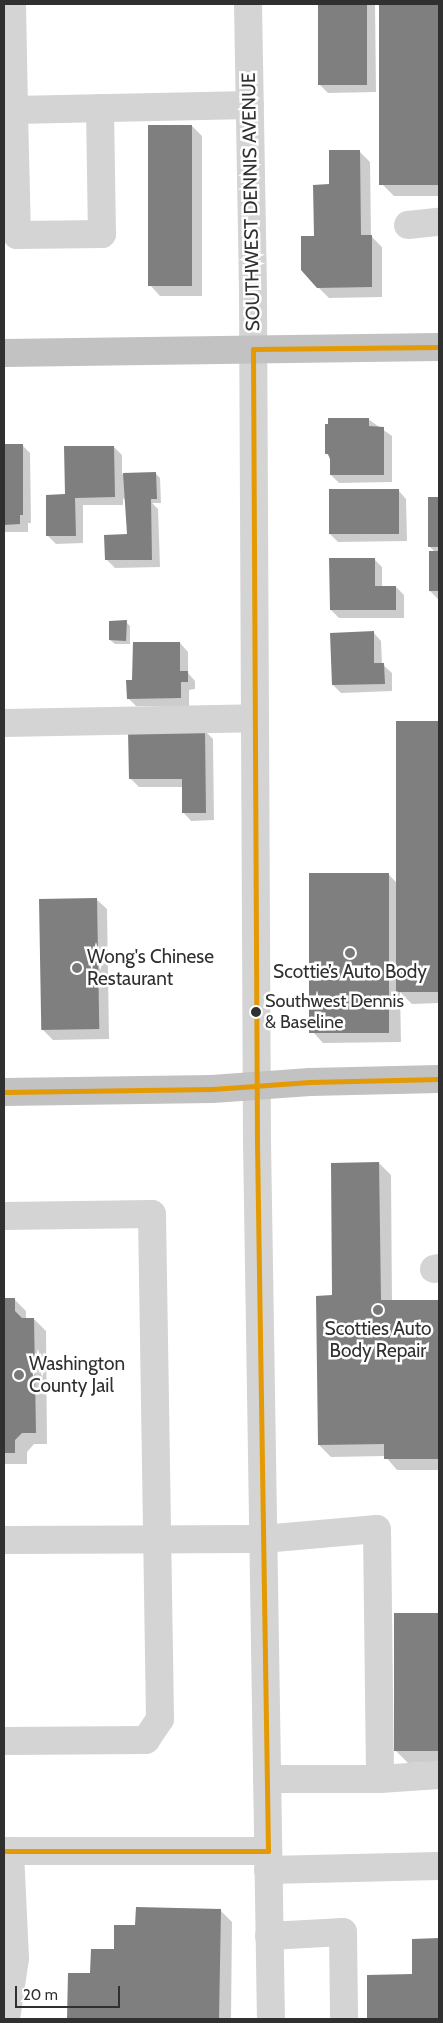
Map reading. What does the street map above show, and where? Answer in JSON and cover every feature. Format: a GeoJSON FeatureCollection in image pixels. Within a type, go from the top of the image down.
{"type":"FeatureCollection","features":[{"type":"Feature","properties":{"kind":"highway"},"geometry":{"type":"LineString","coordinates":[[4,353],[439,347]]}},
{"type":"Feature","properties":{"kind":"highway"},"geometry":{"type":"LineString","coordinates":[[4,1092],[257,1087],[439,1079]]}},
{"type":"Feature","properties":{"kind":"street"},"geometry":{"type":"LineString","coordinates":[[12,4],[17,235],[102,234],[100,108]]}},
{"type":"Feature","properties":{"kind":"street","name":"SOUTHWEST DENNIS AVENUE"},"geometry":{"type":"LineString","coordinates":[[248,4],[253,349],[257,1087],[270,2019]]}},
{"type":"Feature","properties":{"kind":"street"},"geometry":{"type":"LineString","coordinates":[[14,110],[250,105]]}},
{"type":"Feature","properties":{"kind":"street"},"geometry":{"type":"LineString","coordinates":[[408,224],[439,222]]}},
{"type":"Feature","properties":{"kind":"street"},"geometry":{"type":"LineString","coordinates":[[4,723],[255,718]]}},
{"type":"Feature","properties":{"kind":"street"},"geometry":{"type":"LineString","coordinates":[[4,1216],[152,1214],[160,1719],[146,1740],[4,1741]]}},
{"type":"Feature","properties":{"kind":"street"},"geometry":{"type":"LineString","coordinates":[[4,1540],[263,1539],[377,1529],[380,1778]]}},
{"type":"Feature","properties":{"kind":"street"},"geometry":{"type":"LineString","coordinates":[[267,1779],[380,1778],[439,1775]]}},
{"type":"Feature","properties":{"kind":"street"},"geometry":{"type":"LineString","coordinates":[[6,2019],[15,1958],[7,1851],[439,1866]]}},
{"type":"Feature","properties":{"kind":"street"},"geometry":{"type":"LineString","coordinates":[[269,1936],[343,1932],[344,2019]]}},
{"type":"Feature","properties":{"kind":"building"},"geometry":{"type":"Polygon","coordinates":[[[318,4],[367,4],[367,85],[318,85],[318,4]]]}},
{"type":"Feature","properties":{"kind":"building"},"geometry":{"type":"Polygon","coordinates":[[[379,4],[439,4],[439,185],[379,185],[379,4]]]}},
{"type":"Feature","properties":{"kind":"building"},"geometry":{"type":"Polygon","coordinates":[[[148,125],[192,125],[192,286],[148,286],[148,125]]]}},
{"type":"Feature","properties":{"kind":"building"},"geometry":{"type":"Polygon","coordinates":[[[329,150],[360,150],[361,235],[372,235],[372,287],[317,288],[301,270],[301,236],[314,236],[313,185],[329,184],[329,150]]]}},
{"type":"Feature","properties":{"kind":"building"},"geometry":{"type":"Polygon","coordinates":[[[328,418],[369,418],[369,426],[384,427],[384,475],[330,475],[330,459],[328,454],[325,454],[325,424],[328,424],[328,418]]]}},
{"type":"Feature","properties":{"kind":"building"},"geometry":{"type":"Polygon","coordinates":[[[4,444],[23,444],[23,515],[20,515],[20,524],[4,525],[4,444]]]}},
{"type":"Feature","properties":{"kind":"building"},"geometry":{"type":"Polygon","coordinates":[[[64,446],[114,446],[115,497],[75,498],[76,536],[46,536],[46,495],[65,494],[64,446]]]}},
{"type":"Feature","properties":{"kind":"building"},"geometry":{"type":"Polygon","coordinates":[[[156,472],[157,499],[151,499],[152,560],[105,560],[104,535],[127,534],[123,473],[156,472]]]}},
{"type":"Feature","properties":{"kind":"building"},"geometry":{"type":"Polygon","coordinates":[[[329,489],[399,489],[399,534],[329,534],[329,489]]]}},
{"type":"Feature","properties":{"kind":"building"},"geometry":{"type":"Polygon","coordinates":[[[428,497],[439,497],[439,547],[428,547],[428,497]]]}},
{"type":"Feature","properties":{"kind":"building"},"geometry":{"type":"Polygon","coordinates":[[[429,551],[439,551],[439,591],[429,591],[429,551]]]}},
{"type":"Feature","properties":{"kind":"building"},"geometry":{"type":"Polygon","coordinates":[[[329,558],[375,558],[375,586],[396,586],[396,610],[330,610],[329,558]]]}},
{"type":"Feature","properties":{"kind":"building"},"geometry":{"type":"Polygon","coordinates":[[[127,620],[126,641],[109,640],[109,621],[127,620]]]}},
{"type":"Feature","properties":{"kind":"building"},"geometry":{"type":"Polygon","coordinates":[[[374,631],[374,663],[384,663],[385,684],[332,685],[330,633],[374,631]]]}},
{"type":"Feature","properties":{"kind":"building"},"geometry":{"type":"Polygon","coordinates":[[[133,642],[180,642],[180,671],[188,671],[188,682],[181,682],[181,698],[127,699],[126,680],[132,680],[133,642]]]}},
{"type":"Feature","properties":{"kind":"building"},"geometry":{"type":"Polygon","coordinates":[[[396,721],[439,721],[439,992],[396,992],[396,721]]]}},
{"type":"Feature","properties":{"kind":"building"},"geometry":{"type":"Polygon","coordinates":[[[205,730],[206,813],[182,813],[182,779],[129,779],[128,731],[205,730]]]}},
{"type":"Feature","properties":{"kind":"building","name":"Scottie’s Auto Body"},"geometry":{"type":"Polygon","coordinates":[[[309,873],[389,873],[389,1033],[309,1033],[309,873]]]}},
{"type":"Feature","properties":{"kind":"building"},"geometry":{"type":"Polygon","coordinates":[[[97,898],[99,1029],[41,1030],[39,899],[97,898]]]}},
{"type":"Feature","properties":{"kind":"building","name":"Scotties Auto Body Repair"},"geometry":{"type":"Polygon","coordinates":[[[379,1162],[381,1300],[439,1300],[439,1459],[384,1459],[384,1444],[318,1445],[316,1296],[332,1295],[331,1163],[379,1162]]]}},
{"type":"Feature","properties":{"kind":"building","name":"Washington County Jail"},"geometry":{"type":"Polygon","coordinates":[[[4,1298],[15,1298],[15,1311],[22,1318],[34,1318],[36,1433],[22,1433],[15,1440],[15,1453],[4,1453],[4,1298]]]}},
{"type":"Feature","properties":{"kind":"building"},"geometry":{"type":"Polygon","coordinates":[[[394,1613],[439,1613],[439,1751],[394,1751],[394,1613]]]}},
{"type":"Feature","properties":{"kind":"building"},"geometry":{"type":"Polygon","coordinates":[[[136,1907],[221,1909],[219,2019],[67,2019],[68,1973],[90,1973],[91,1949],[114,1949],[114,1925],[135,1925],[136,1907]]]}},
{"type":"Feature","properties":{"kind":"building"},"geometry":{"type":"Polygon","coordinates":[[[439,1938],[439,2019],[367,2019],[367,1975],[412,1974],[412,1939],[439,1938]]]}},
{"type":"Feature","properties":{"kind":"transit line"},"geometry":{"type":"LineString","coordinates":[[4,1851],[268,1851],[257,1141],[253,349],[439,347]]}},
{"type":"Feature","properties":{"kind":"transit line"},"geometry":{"type":"LineString","coordinates":[[4,1092],[212,1089],[310,1082],[439,1079]]}},
{"type":"Feature","properties":{"kind":"place","name":"Scottie’s Auto Body"},"geometry":{"type":"Point","coordinates":[350,953]}},
{"type":"Feature","properties":{"kind":"place","name":"Wong's Chinese Restaurant"},"geometry":{"type":"Point","coordinates":[77,968]}},
{"type":"Feature","properties":{"kind":"place","name":"Southwest Dennis & Baseline"},"geometry":{"type":"Point","coordinates":[256,1012]}},
{"type":"Feature","properties":{"kind":"place","name":"Scotties Auto Body Repair"},"geometry":{"type":"Point","coordinates":[378,1310]}},
{"type":"Feature","properties":{"kind":"place","name":"Washington County Jail"},"geometry":{"type":"Point","coordinates":[19,1375]}}]}
